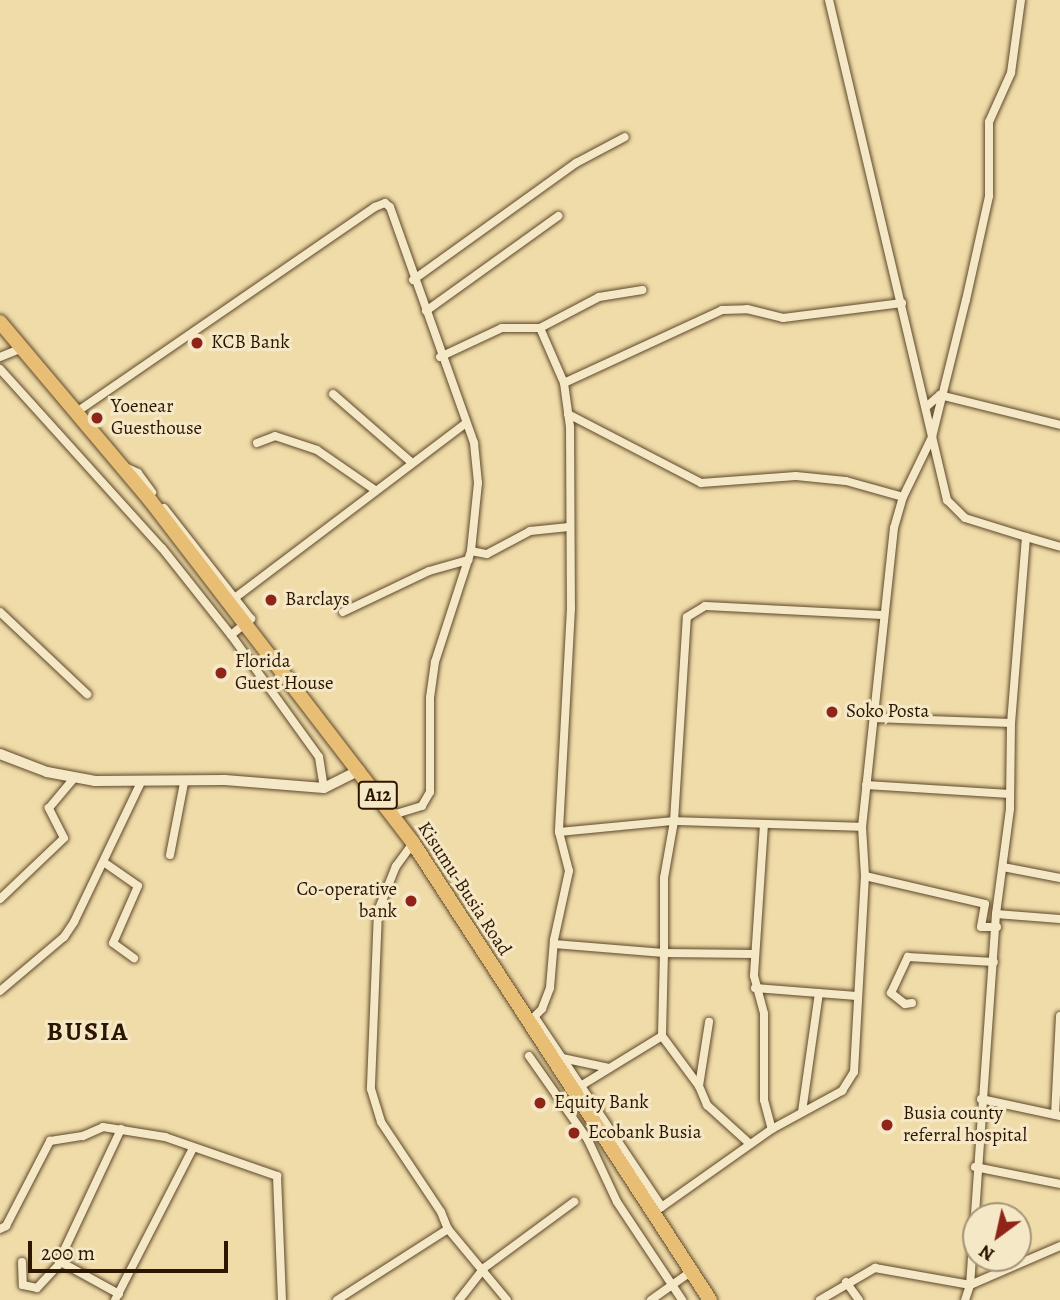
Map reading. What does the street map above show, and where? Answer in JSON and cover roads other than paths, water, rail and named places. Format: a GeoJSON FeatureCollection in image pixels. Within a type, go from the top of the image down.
{"type":"FeatureCollection","features":[{"type":"Feature","properties":{"kind":"highway","name":"Kisumu-Busia Road"},"geometry":{"type":"LineString","coordinates":[[0,322],[78,411],[125,470],[360,770],[413,843],[657,1210],[710,1300]]}},
{"type":"Feature","properties":{"kind":"street"},"geometry":{"type":"LineString","coordinates":[[829,0],[947,500],[954,509],[985,526],[1060,547]]}},
{"type":"Feature","properties":{"kind":"street"},"geometry":{"type":"LineString","coordinates":[[657,1210],[772,1129],[842,1091],[849,1083],[866,876],[862,827],[894,528],[903,498],[932,437],[940,395],[984,229],[989,196],[989,122],[1011,73],[1021,0]]}},
{"type":"Feature","properties":{"kind":"street"},"geometry":{"type":"LineString","coordinates":[[413,280],[576,163],[625,137]]}},
{"type":"Feature","properties":{"kind":"street"},"geometry":{"type":"LineString","coordinates":[[78,411],[385,203],[390,207],[440,357],[474,443],[478,483],[469,555],[435,662],[429,708],[430,792],[422,806],[393,816]]}},
{"type":"Feature","properties":{"kind":"street"},"geometry":{"type":"LineString","coordinates":[[426,311],[558,216]]}},
{"type":"Feature","properties":{"kind":"street"},"geometry":{"type":"LineString","coordinates":[[440,357],[502,328],[540,328],[599,297],[642,290]]}},
{"type":"Feature","properties":{"kind":"street"},"geometry":{"type":"LineString","coordinates":[[564,383],[722,310],[747,309],[783,318],[901,303]]}},
{"type":"Feature","properties":{"kind":"street"},"geometry":{"type":"LineString","coordinates":[[540,328],[564,383],[568,414],[571,608],[559,832],[569,871],[554,944],[550,988],[533,1020],[562,1058],[577,1088],[662,1036]]}},
{"type":"Feature","properties":{"kind":"street"},"geometry":{"type":"LineString","coordinates":[[0,357],[22,348]]}},
{"type":"Feature","properties":{"kind":"street"},"geometry":{"type":"LineString","coordinates":[[0,369],[162,548],[231,635],[319,757],[324,788]]}},
{"type":"Feature","properties":{"kind":"street"},"geometry":{"type":"LineString","coordinates":[[333,394],[411,462]]}},
{"type":"Feature","properties":{"kind":"street"},"geometry":{"type":"LineString","coordinates":[[926,407],[940,395]]}},
{"type":"Feature","properties":{"kind":"street"},"geometry":{"type":"LineString","coordinates":[[940,395],[1060,425]]}},
{"type":"Feature","properties":{"kind":"street"},"geometry":{"type":"LineString","coordinates":[[568,414],[701,482],[796,476],[846,481],[903,498]]}},
{"type":"Feature","properties":{"kind":"street"},"geometry":{"type":"LineString","coordinates":[[236,597],[411,462],[466,424]]}},
{"type":"Feature","properties":{"kind":"street"},"geometry":{"type":"LineString","coordinates":[[257,443],[275,436],[317,450],[374,490]]}},
{"type":"Feature","properties":{"kind":"street"},"geometry":{"type":"LineString","coordinates":[[125,470],[138,473],[251,619],[231,635]]}},
{"type":"Feature","properties":{"kind":"street"},"geometry":{"type":"LineString","coordinates":[[343,612],[429,571],[469,555],[487,554],[530,531],[569,527]]}},
{"type":"Feature","properties":{"kind":"street"},"geometry":{"type":"LineString","coordinates":[[965,1300],[970,1285],[975,1167],[996,914],[1010,794],[1011,723],[1026,537]]}},
{"type":"Feature","properties":{"kind":"street"},"geometry":{"type":"LineString","coordinates":[[750,1144],[707,1105],[699,1086],[662,1036],[664,878],[674,821],[683,630],[693,610],[705,606],[883,615]]}},
{"type":"Feature","properties":{"kind":"street"},"geometry":{"type":"LineString","coordinates":[[0,612],[88,694]]}},
{"type":"Feature","properties":{"kind":"street"},"geometry":{"type":"LineString","coordinates":[[873,718],[1011,723]]}},
{"type":"Feature","properties":{"kind":"street"},"geometry":{"type":"LineString","coordinates":[[0,754],[73,779],[184,783],[225,780],[324,788],[360,770]]}},
{"type":"Feature","properties":{"kind":"street"},"geometry":{"type":"LineString","coordinates":[[0,899],[64,838],[49,808],[73,779]]}},
{"type":"Feature","properties":{"kind":"street"},"geometry":{"type":"LineString","coordinates":[[0,991],[64,937],[105,863],[141,782]]}},
{"type":"Feature","properties":{"kind":"street"},"geometry":{"type":"LineString","coordinates":[[170,855],[184,783]]}},
{"type":"Feature","properties":{"kind":"street"},"geometry":{"type":"LineString","coordinates":[[866,785],[1010,794]]}},
{"type":"Feature","properties":{"kind":"street"},"geometry":{"type":"LineString","coordinates":[[559,832],[674,821],[862,827]]}},
{"type":"Feature","properties":{"kind":"street"},"geometry":{"type":"LineString","coordinates":[[764,824],[755,988],[764,1014],[764,1100],[772,1129]]}},
{"type":"Feature","properties":{"kind":"street"},"geometry":{"type":"LineString","coordinates":[[413,843],[396,866],[377,911],[370,1089],[381,1122],[441,1212],[448,1229],[484,1268],[507,1300]]}},
{"type":"Feature","properties":{"kind":"street"},"geometry":{"type":"LineString","coordinates":[[105,863],[138,886],[113,943],[134,958]]}},
{"type":"Feature","properties":{"kind":"street"},"geometry":{"type":"LineString","coordinates":[[1003,867],[1060,878]]}},
{"type":"Feature","properties":{"kind":"street"},"geometry":{"type":"LineString","coordinates":[[866,876],[985,904],[981,927],[997,927]]}},
{"type":"Feature","properties":{"kind":"street"},"geometry":{"type":"LineString","coordinates":[[996,914],[1060,919]]}},
{"type":"Feature","properties":{"kind":"street"},"geometry":{"type":"LineString","coordinates":[[554,944],[664,953],[755,954]]}},
{"type":"Feature","properties":{"kind":"street"},"geometry":{"type":"LineString","coordinates":[[912,1003],[905,1004],[891,993],[908,957],[994,962]]}},
{"type":"Feature","properties":{"kind":"street"},"geometry":{"type":"LineString","coordinates":[[755,988],[857,996]]}},
{"type":"Feature","properties":{"kind":"street"},"geometry":{"type":"LineString","coordinates":[[802,1112],[819,993]]}},
{"type":"Feature","properties":{"kind":"street"},"geometry":{"type":"LineString","coordinates":[[981,1099],[1058,1116],[1060,1016]]}},
{"type":"Feature","properties":{"kind":"street"},"geometry":{"type":"LineString","coordinates":[[699,1086],[709,1022]]}},
{"type":"Feature","properties":{"kind":"street"},"geometry":{"type":"LineString","coordinates":[[529,1056],[588,1140],[617,1202],[682,1300]]}},
{"type":"Feature","properties":{"kind":"street"},"geometry":{"type":"LineString","coordinates":[[562,1058],[609,1068]]}},
{"type":"Feature","properties":{"kind":"street"},"geometry":{"type":"LineString","coordinates":[[0,1229],[6,1226],[50,1141],[83,1136],[103,1127],[165,1137],[192,1150],[269,1172],[279,1179],[282,1300]]}},
{"type":"Feature","properties":{"kind":"street"},"geometry":{"type":"LineString","coordinates":[[22,1262],[23,1285],[37,1288],[59,1264],[121,1129]]}},
{"type":"Feature","properties":{"kind":"street"},"geometry":{"type":"LineString","coordinates":[[59,1264],[117,1297],[192,1150]]}},
{"type":"Feature","properties":{"kind":"street"},"geometry":{"type":"LineString","coordinates":[[975,1167],[1060,1184]]}},
{"type":"Feature","properties":{"kind":"street"},"geometry":{"type":"LineString","coordinates":[[459,1300],[484,1268],[574,1202]]}},
{"type":"Feature","properties":{"kind":"street"},"geometry":{"type":"LineString","coordinates":[[337,1300],[448,1229]]}},
{"type":"Feature","properties":{"kind":"street"},"geometry":{"type":"LineString","coordinates":[[820,1300],[846,1282],[875,1268],[970,1285],[1060,1246]]}},
{"type":"Feature","properties":{"kind":"street"},"geometry":{"type":"LineString","coordinates":[[651,1300],[692,1271]]}},
{"type":"Feature","properties":{"kind":"street"},"geometry":{"type":"LineString","coordinates":[[846,1282],[859,1300]]}},
{"type":"Feature","properties":{"kind":"place","name":"KCB Bank"},"geometry":{"type":"Point","coordinates":[197,343]}},
{"type":"Feature","properties":{"kind":"place","name":"Yoenear Guesthouse"},"geometry":{"type":"Point","coordinates":[97,418]}},
{"type":"Feature","properties":{"kind":"place","name":"Barclays"},"geometry":{"type":"Point","coordinates":[271,600]}},
{"type":"Feature","properties":{"kind":"place","name":"Florida Guest House"},"geometry":{"type":"Point","coordinates":[221,673]}},
{"type":"Feature","properties":{"kind":"place","name":"Soko Posta"},"geometry":{"type":"Point","coordinates":[832,712]}},
{"type":"Feature","properties":{"kind":"place","name":"Co-operative bank"},"geometry":{"type":"Point","coordinates":[411,901]}},
{"type":"Feature","properties":{"kind":"place","name":"Equity Bank"},"geometry":{"type":"Point","coordinates":[540,1103]}},
{"type":"Feature","properties":{"kind":"place","name":"Busia county referral hospital"},"geometry":{"type":"Point","coordinates":[887,1125]}},
{"type":"Feature","properties":{"kind":"place","name":"Ecobank Busia"},"geometry":{"type":"Point","coordinates":[574,1133]}},
{"type":"Feature","properties":{"kind":"district","name":"BUSIA"},"geometry":{"type":"Point","coordinates":[88,1032]}}]}
